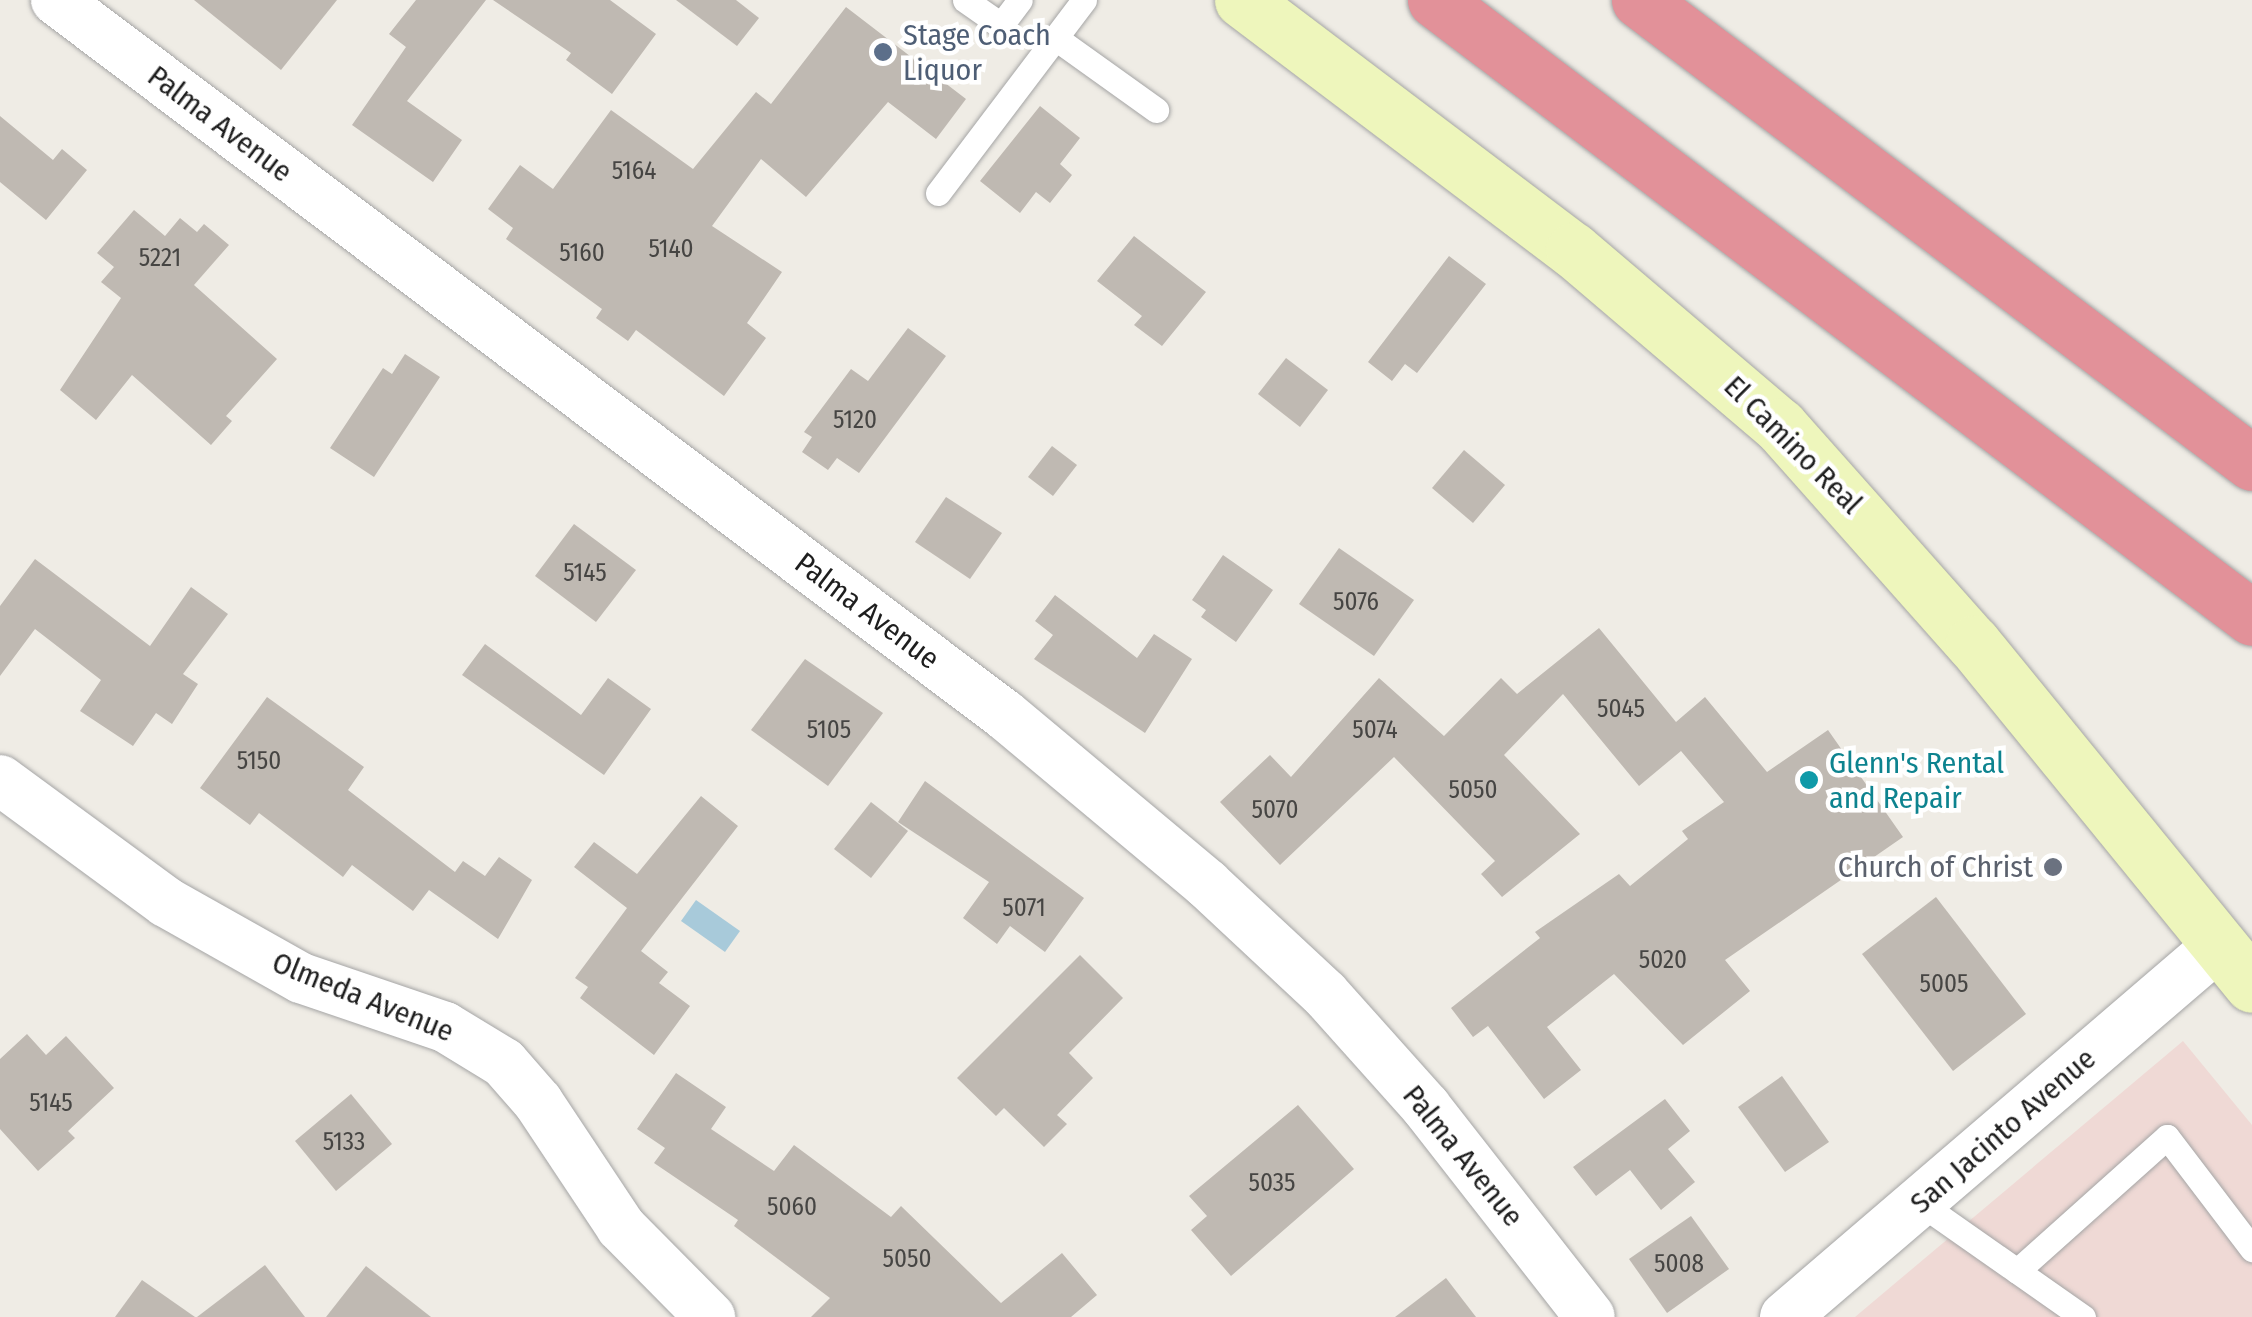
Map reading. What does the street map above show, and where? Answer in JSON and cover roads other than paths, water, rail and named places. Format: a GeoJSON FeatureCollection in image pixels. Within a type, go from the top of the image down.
{"type":"FeatureCollection","features":[{"type":"Feature","properties":{"kind":"highway"},"geometry":{"type":"LineString","coordinates":[[1435,0],[2252,618]]}},
{"type":"Feature","properties":{"kind":"highway"},"geometry":{"type":"LineString","coordinates":[[1639,0],[2252,464]]}},
{"type":"Feature","properties":{"kind":"main road","name":"El Camino Real"},"geometry":{"type":"LineString","coordinates":[[1242,0],[1573,250],[1780,426],[1961,630],[2236,964]]}},
{"type":"Feature","properties":{"kind":"street","name":"Palma Avenue"},"geometry":{"type":"LineString","coordinates":[[56,0],[1005,715],[1207,884],[1324,994],[1426,1107],[1590,1317]]}},
{"type":"Feature","properties":{"kind":"street","name":"Olmeda Avenue"},"geometry":{"type":"LineString","coordinates":[[0,780],[166,902],[301,978],[445,1027],[504,1063],[538,1102],[621,1227],[710,1317]]}},
{"type":"Feature","properties":{"kind":"street","name":"San Jacinto Avenue"},"geometry":{"type":"LineString","coordinates":[[1785,1317],[1920,1203],[2236,964]]}},
{"type":"Feature","properties":{"kind":"lane"},"geometry":{"type":"LineString","coordinates":[[965,0],[1000,25],[1020,0]]}},
{"type":"Feature","properties":{"kind":"lane"},"geometry":{"type":"LineString","coordinates":[[938,192],[1084,0]]}},
{"type":"Feature","properties":{"kind":"lane"},"geometry":{"type":"LineString","coordinates":[[1057,39],[1156,110]]}},
{"type":"Feature","properties":{"kind":"lane"},"geometry":{"type":"LineString","coordinates":[[2017,1271],[2168,1137],[2252,1249]]}},
{"type":"Feature","properties":{"kind":"lane"},"geometry":{"type":"LineString","coordinates":[[1920,1203],[2083,1317]]}},
{"type":"Feature","properties":{"kind":"water"},"geometry":{"type":"Polygon","coordinates":[[[696,900],[740,931],[725,952],[681,921],[696,900]]]}},
{"type":"Feature","properties":{"kind":"place","name":"Stage Coach Liquor"},"geometry":{"type":"Point","coordinates":[883,52]}},
{"type":"Feature","properties":{"kind":"place","name":"Glenn's Rental and Repair"},"geometry":{"type":"Point","coordinates":[1809,780]}},
{"type":"Feature","properties":{"kind":"place","name":"Church of Christ"},"geometry":{"type":"Point","coordinates":[2053,867]}}]}
